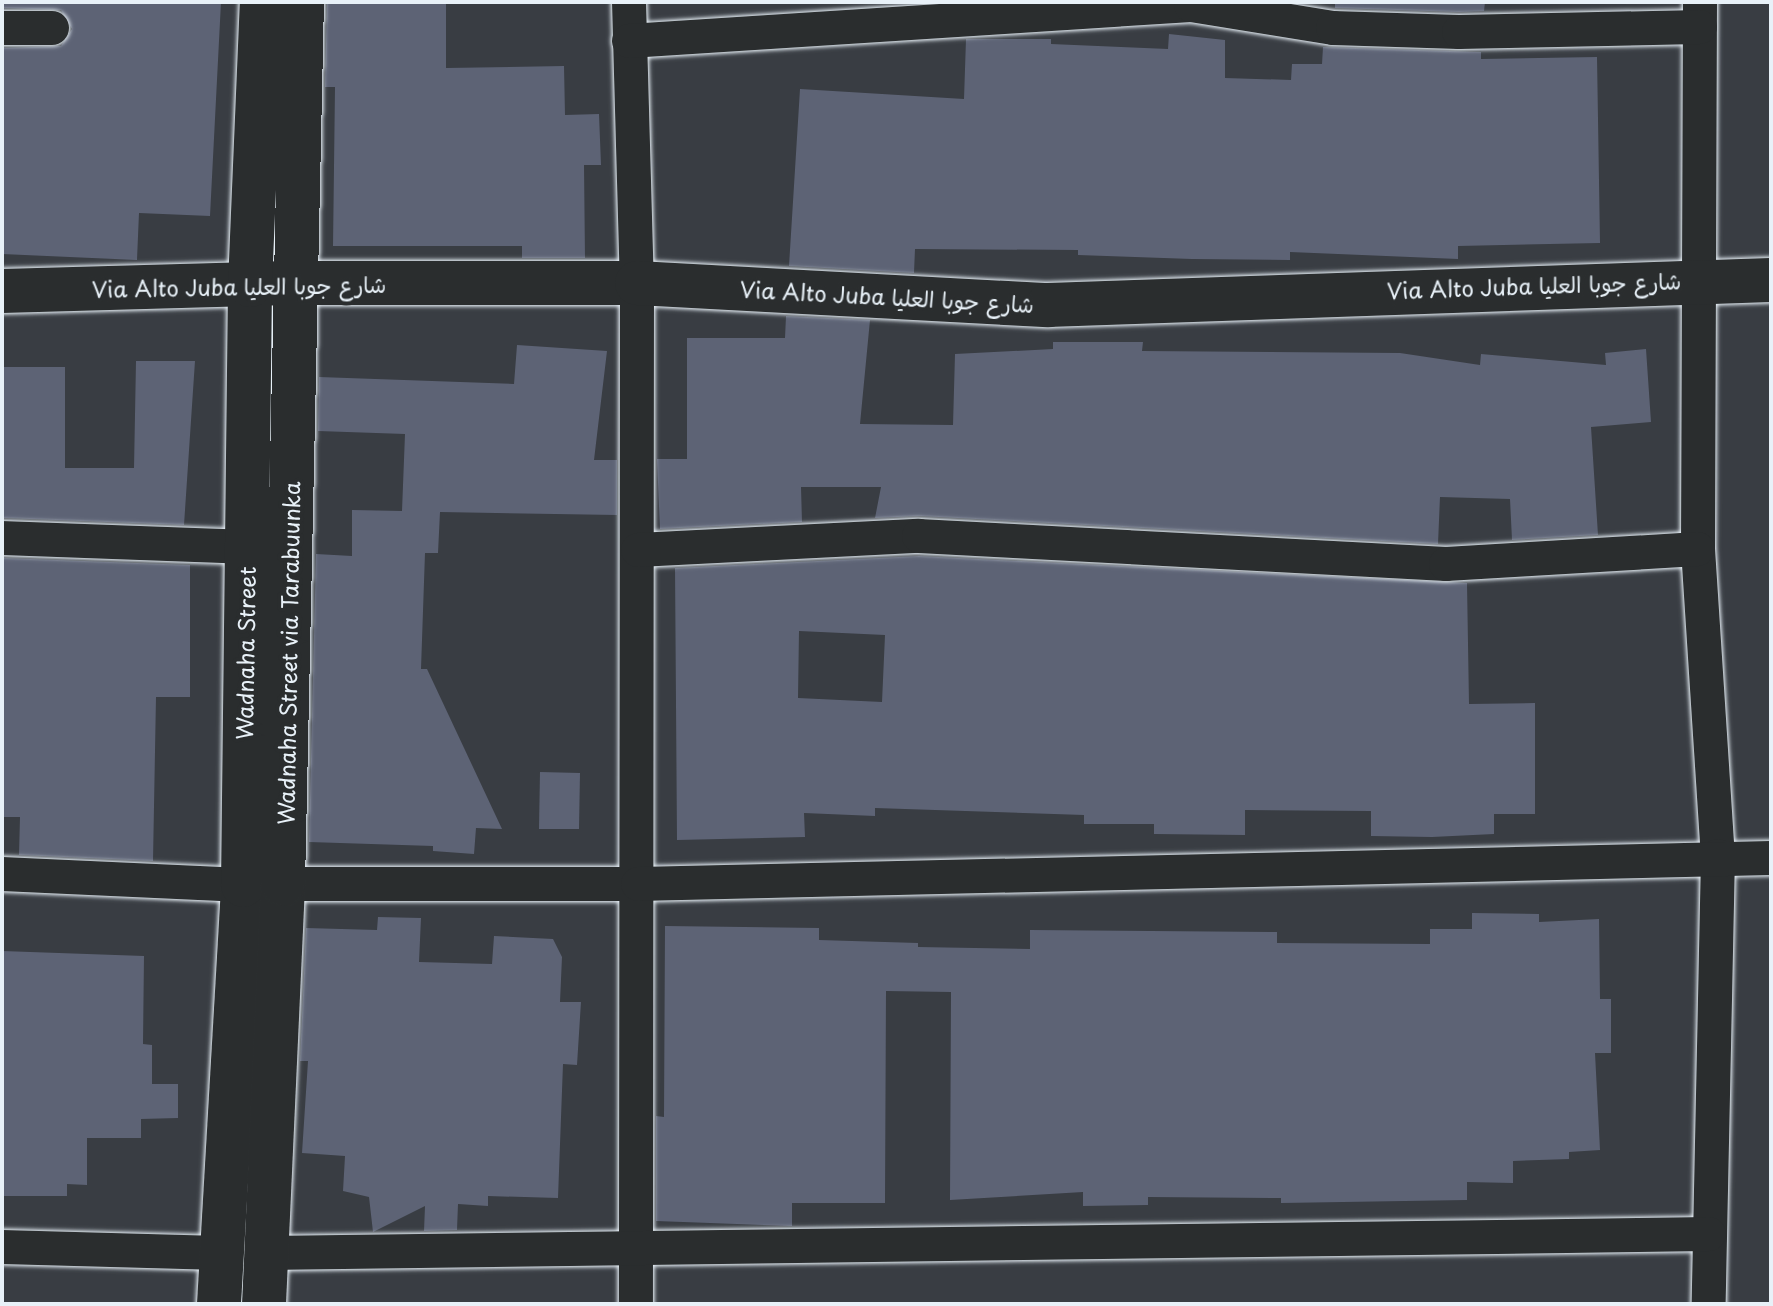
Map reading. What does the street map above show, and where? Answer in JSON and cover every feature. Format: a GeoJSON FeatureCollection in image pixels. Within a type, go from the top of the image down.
{"type":"FeatureCollection","features":[{"type":"Feature","properties":{"kind":"main road","name":"Wadnaha Street"},"geometry":{"type":"LineString","coordinates":[[219,1304],[220,1253],[263,884],[247,547],[250,285],[262,2]]}},
{"type":"Feature","properties":{"kind":"main road","name":"Wadnaha Street via Tarabuunka"},"geometry":{"type":"LineString","coordinates":[[264,1304],[263,884],[297,283],[302,2]]}},
{"type":"Feature","properties":{"kind":"main road","name":"Via Alto Juba شارع جوبا العليا"},"geometry":{"type":"LineString","coordinates":[[2,291],[297,283],[637,283],[1048,305],[1697,279],[1771,280]]}},
{"type":"Feature","properties":{"kind":"street"},"geometry":{"type":"LineString","coordinates":[[629,2],[637,283],[636,1304]]}},
{"type":"Feature","properties":{"kind":"street"},"geometry":{"type":"LineString","coordinates":[[629,41],[1191,5],[1333,28],[1459,32],[1700,15],[1698,549],[1718,856],[1709,1304]]}},
{"type":"Feature","properties":{"kind":"street"},"geometry":{"type":"LineString","coordinates":[[2,28],[52,28]]}},
{"type":"Feature","properties":{"kind":"street"},"geometry":{"type":"LineString","coordinates":[[638,550],[919,536],[1446,564],[1698,549]]}},
{"type":"Feature","properties":{"kind":"street"},"geometry":{"type":"LineString","coordinates":[[2,538],[247,547]]}},
{"type":"Feature","properties":{"kind":"street"},"geometry":{"type":"LineString","coordinates":[[2,874],[263,884],[638,884],[1718,856],[1771,858]]}},
{"type":"Feature","properties":{"kind":"street"},"geometry":{"type":"LineString","coordinates":[[266,1253],[1709,1234]]}},
{"type":"Feature","properties":{"kind":"street"},"geometry":{"type":"LineString","coordinates":[[2,1247],[220,1253]]}},
{"type":"Feature","properties":{"kind":"building"},"geometry":{"type":"Polygon","coordinates":[[[2,2],[221,2],[210,216],[139,213],[137,260],[2,254],[2,48],[61,46],[72,29],[61,10],[2,8],[2,2]]]}},
{"type":"Feature","properties":{"kind":"building"},"geometry":{"type":"Polygon","coordinates":[[[327,2],[446,2],[446,68],[564,66],[565,115],[599,114],[601,165],[584,165],[585,258],[522,258],[522,246],[333,246],[335,87],[325,87],[327,2]]]}},
{"type":"Feature","properties":{"kind":"building"},"geometry":{"type":"Polygon","coordinates":[[[1335,2],[1485,2],[1484,11],[1459,12],[1335,8],[1335,2]]]}},
{"type":"Feature","properties":{"kind":"building"},"geometry":{"type":"Polygon","coordinates":[[[1169,34],[1225,40],[1225,78],[1291,80],[1292,64],[1322,64],[1323,47],[1481,52],[1481,59],[1597,57],[1600,243],[1458,246],[1458,259],[1290,252],[1290,260],[1192,259],[1078,255],[1078,250],[915,249],[914,273],[789,266],[800,89],[964,99],[966,39],[1051,39],[1051,44],[1168,49],[1169,34]]]}},
{"type":"Feature","properties":{"kind":"building"},"geometry":{"type":"Polygon","coordinates":[[[786,316],[870,320],[860,424],[953,425],[955,354],[1053,349],[1053,342],[1143,342],[1142,351],[1400,353],[1480,365],[1481,354],[1606,365],[1605,353],[1646,349],[1651,422],[1591,427],[1598,535],[1512,540],[1510,499],[1440,497],[1438,544],[920,516],[875,518],[881,487],[801,487],[802,522],[660,529],[657,459],[687,459],[687,338],[785,338],[786,316]]]}},
{"type":"Feature","properties":{"kind":"building"},"geometry":{"type":"Polygon","coordinates":[[[517,345],[607,351],[594,460],[617,460],[617,515],[440,512],[438,553],[425,553],[421,669],[427,669],[502,829],[476,828],[474,854],[433,851],[433,846],[309,842],[316,554],[352,556],[352,510],[402,511],[405,434],[318,431],[319,377],[514,384],[517,345]]]}},
{"type":"Feature","properties":{"kind":"building"},"geometry":{"type":"Polygon","coordinates":[[[136,361],[195,361],[184,525],[4,518],[2,367],[65,367],[65,468],[134,468],[136,361]]]}},
{"type":"Feature","properties":{"kind":"building"},"geometry":{"type":"Polygon","coordinates":[[[919,556],[1467,583],[1469,704],[1535,703],[1535,814],[1494,814],[1494,834],[1432,837],[1371,836],[1371,811],[1245,810],[1245,835],[1154,834],[1154,824],[1084,824],[1084,815],[875,808],[875,816],[804,813],[805,837],[677,840],[675,568],[919,556]],[[799,631],[798,698],[882,702],[885,635],[799,631]]]}},
{"type":"Feature","properties":{"kind":"building"},"geometry":{"type":"Polygon","coordinates":[[[4,558],[190,565],[190,697],[156,697],[153,861],[19,855],[20,817],[4,817],[4,558]]]}},
{"type":"Feature","properties":{"kind":"building"},"geometry":{"type":"Polygon","coordinates":[[[540,772],[580,773],[579,829],[539,829],[540,772]]]}},
{"type":"Feature","properties":{"kind":"building"},"geometry":{"type":"Polygon","coordinates":[[[1472,913],[1539,914],[1539,922],[1599,919],[1600,999],[1611,999],[1611,1053],[1595,1053],[1600,1150],[1569,1152],[1569,1159],[1513,1161],[1513,1183],[1467,1182],[1467,1200],[1281,1203],[1281,1198],[1148,1197],[1148,1205],[1083,1206],[1083,1192],[950,1200],[951,992],[886,991],[885,1203],[792,1203],[792,1226],[656,1221],[656,1116],[664,1117],[665,926],[819,928],[819,940],[918,943],[918,947],[1030,949],[1030,930],[1277,932],[1277,943],[1430,944],[1430,929],[1472,929],[1472,913]]]}},
{"type":"Feature","properties":{"kind":"building"},"geometry":{"type":"Polygon","coordinates":[[[378,917],[421,918],[419,962],[492,964],[494,936],[553,939],[562,957],[560,1002],[581,1002],[577,1065],[563,1064],[558,1198],[488,1196],[488,1206],[458,1204],[457,1230],[424,1231],[425,1206],[373,1232],[369,1197],[343,1191],[345,1156],[302,1153],[308,1061],[300,1061],[306,928],[377,930],[378,917]]]}},
{"type":"Feature","properties":{"kind":"building"},"geometry":{"type":"Polygon","coordinates":[[[2,951],[144,956],[143,1044],[152,1045],[152,1084],[178,1084],[178,1118],[141,1119],[141,1138],[87,1138],[87,1185],[67,1184],[67,1196],[2,1196],[2,951]]]}}]}
